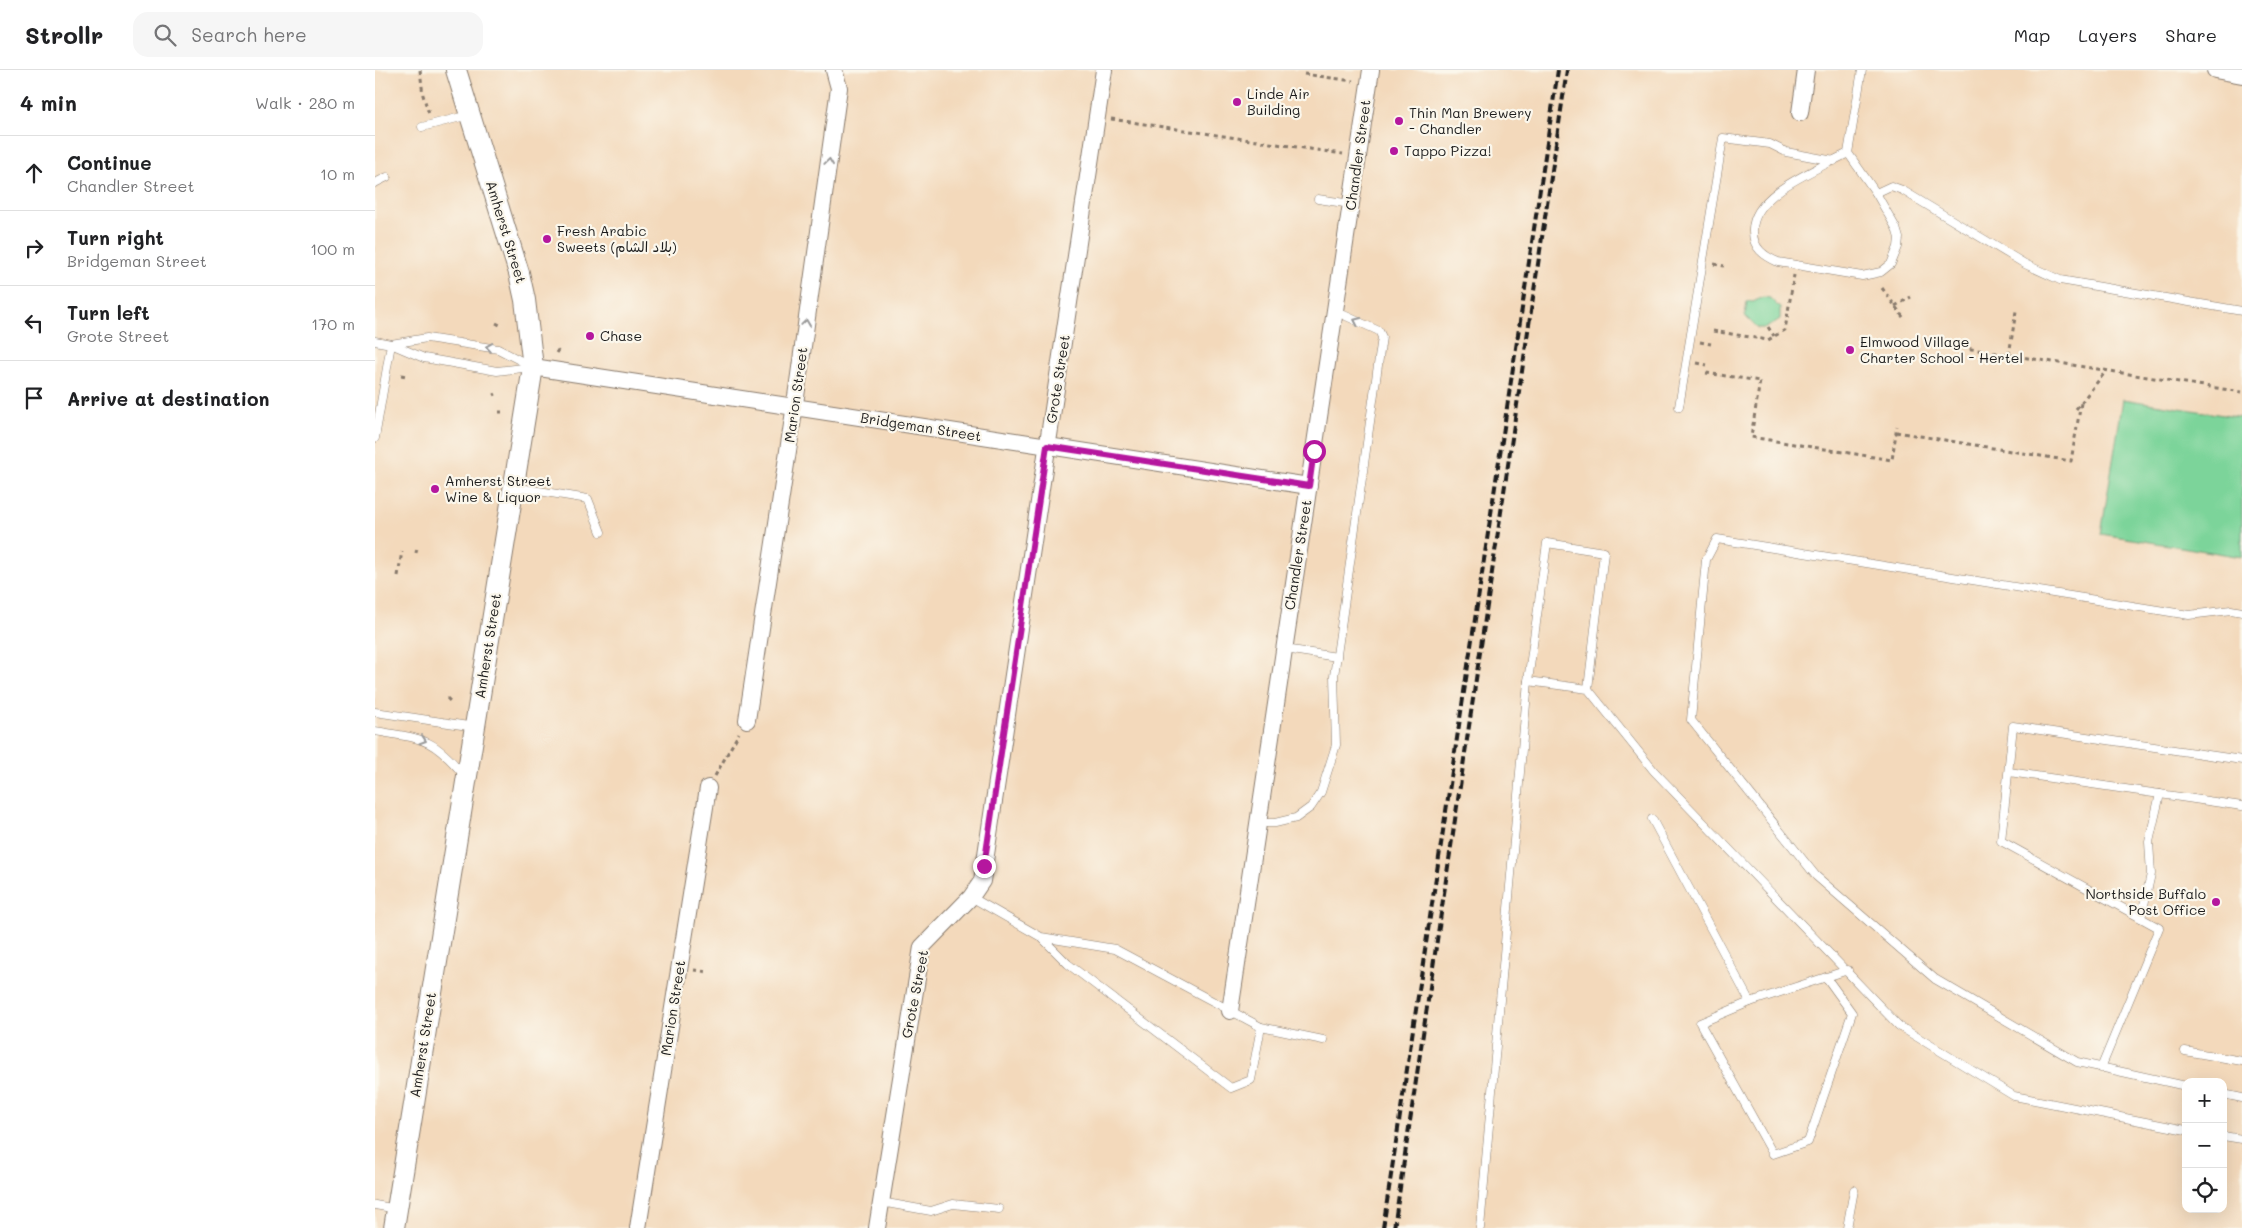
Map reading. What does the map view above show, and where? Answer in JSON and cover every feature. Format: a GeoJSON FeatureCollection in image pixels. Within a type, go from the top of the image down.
{"type":"FeatureCollection","features":[{"type":"Feature","properties":{"kind":"street","name":"Amherst Street"},"geometry":{"type":"LineString","coordinates":[[395,1218],[533,367],[525,300],[519,273],[456,70]]}},
{"type":"Feature","properties":{"kind":"street","name":"Marion Street"},"geometry":{"type":"LineString","coordinates":[[747,720],[839,88],[834,70]]}},
{"type":"Feature","properties":{"kind":"street","name":"Grote Street"},"geometry":{"type":"LineString","coordinates":[[877,1228],[922,947],[971,897],[982,881],[1105,70]]}},
{"type":"Feature","properties":{"kind":"street"},"geometry":{"type":"LineString","coordinates":[[1800,114],[1806,70]]}},
{"type":"Feature","properties":{"kind":"street"},"geometry":{"type":"LineString","coordinates":[[2215,70],[2242,74]]}},
{"type":"Feature","properties":{"kind":"street","name":"Chandler Street"},"geometry":{"type":"LineString","coordinates":[[1230,1011],[1358,156],[1366,76]]}},
{"type":"Feature","properties":{"kind":"street","name":"Bridgeman Street"},"geometry":{"type":"LineString","coordinates":[[533,367],[1309,486]]}},
{"type":"Feature","properties":{"kind":"street","name":"Marion Street"},"geometry":{"type":"LineString","coordinates":[[638,1228],[708,788]]}},
{"type":"Feature","properties":{"kind":"lane"},"geometry":{"type":"LineString","coordinates":[[1848,153],[1797,178],[1764,203],[1757,212],[1753,224],[1753,239],[1757,248],[1768,258],[1778,262],[1862,276],[1881,272],[1891,264],[1896,254],[1899,238],[1876,193],[1848,153],[1862,70]]}},
{"type":"Feature","properties":{"kind":"lane"},"geometry":{"type":"LineString","coordinates":[[422,127],[470,114]]}},
{"type":"Feature","properties":{"kind":"lane"},"geometry":{"type":"LineString","coordinates":[[1679,407],[1723,138],[1770,144],[1786,152],[1834,161]]}},
{"type":"Feature","properties":{"kind":"lane"},"geometry":{"type":"LineString","coordinates":[[375,183],[387,177]]}},
{"type":"Feature","properties":{"kind":"lane"},"geometry":{"type":"LineString","coordinates":[[1876,193],[1891,186],[1902,190],[2025,264],[2060,280],[2242,311]]}},
{"type":"Feature","properties":{"kind":"lane"},"geometry":{"type":"LineString","coordinates":[[1318,200],[1351,204]]}},
{"type":"Feature","properties":{"kind":"lane"},"geometry":{"type":"LineString","coordinates":[[1258,823],[1275,824],[1297,818],[1311,807],[1321,792],[1336,745],[1334,676],[1382,338],[1379,332],[1335,311]]}},
{"type":"Feature","properties":{"kind":"lane"},"geometry":{"type":"LineString","coordinates":[[391,344],[427,338],[498,349],[533,367]]}},
{"type":"Feature","properties":{"kind":"lane"},"geometry":{"type":"LineString","coordinates":[[375,341],[391,344],[424,358],[497,371],[533,367]]}},
{"type":"Feature","properties":{"kind":"lane"},"geometry":{"type":"LineString","coordinates":[[375,438],[391,344]]}},
{"type":"Feature","properties":{"kind":"lane"},"geometry":{"type":"LineString","coordinates":[[514,488],[588,499],[601,532]]}},
{"type":"Feature","properties":{"kind":"lane"},"geometry":{"type":"LineString","coordinates":[[2182,1085],[2077,1062],[1935,978],[1816,876],[1741,785],[1691,720],[1706,560],[1717,539],[2189,614],[2231,610],[2242,612]]}},
{"type":"Feature","properties":{"kind":"lane"},"geometry":{"type":"LineString","coordinates":[[1480,1228],[1528,681],[1547,543],[1605,552],[1588,689]]}},
{"type":"Feature","properties":{"kind":"lane"},"geometry":{"type":"LineString","coordinates":[[1285,649],[1337,657]]}},
{"type":"Feature","properties":{"kind":"lane"},"geometry":{"type":"LineString","coordinates":[[1528,681],[1588,689],[1654,771],[1899,1026],[2014,1096],[2182,1129]]}},
{"type":"Feature","properties":{"kind":"lane"},"geometry":{"type":"LineString","coordinates":[[375,712],[475,727]]}},
{"type":"Feature","properties":{"kind":"lane"},"geometry":{"type":"LineString","coordinates":[[2101,1068],[2159,928],[2001,840],[2013,726],[2242,760]]}},
{"type":"Feature","properties":{"kind":"lane"},"geometry":{"type":"LineString","coordinates":[[375,731],[429,741],[449,757],[467,778]]}},
{"type":"Feature","properties":{"kind":"lane"},"geometry":{"type":"LineString","coordinates":[[2009,772],[2242,806]]}},
{"type":"Feature","properties":{"kind":"lane"},"geometry":{"type":"LineString","coordinates":[[2141,918],[2151,874],[2149,842],[2160,794]]}},
{"type":"Feature","properties":{"kind":"lane"},"geometry":{"type":"LineString","coordinates":[[1652,820],[1750,1002]]}},
{"type":"Feature","properties":{"kind":"lane"},"geometry":{"type":"LineString","coordinates":[[971,897],[1041,937],[1068,964],[1231,1088],[1251,1080],[1261,1028]]}},
{"type":"Feature","properties":{"kind":"lane"},"geometry":{"type":"LineString","coordinates":[[1041,937],[1115,949],[1261,1028],[1323,1040]]}},
{"type":"Feature","properties":{"kind":"lane"},"geometry":{"type":"LineString","coordinates":[[1826,977],[1852,1013],[1807,1142],[1773,1154],[1700,1023],[1750,1002],[1847,970]]}},
{"type":"Feature","properties":{"kind":"lane"},"geometry":{"type":"LineString","coordinates":[[2185,1052],[2242,1061]]}},
{"type":"Feature","properties":{"kind":"lane"},"geometry":{"type":"LineString","coordinates":[[2227,1095],[2242,1098]]}},
{"type":"Feature","properties":{"kind":"lane"},"geometry":{"type":"LineString","coordinates":[[2227,1136],[2242,1138]]}},
{"type":"Feature","properties":{"kind":"lane"},"geometry":{"type":"LineString","coordinates":[[1847,1228],[1854,1190]]}},
{"type":"Feature","properties":{"kind":"lane"},"geometry":{"type":"LineString","coordinates":[[881,1202],[931,1211],[953,1204],[999,1209]]}},
{"type":"Feature","properties":{"kind":"lane"},"geometry":{"type":"LineString","coordinates":[[375,1205],[395,1218]]}},
{"type":"Feature","properties":{"kind":"path"},"geometry":{"type":"LineString","coordinates":[[420,70],[423,95],[429,113]]}},
{"type":"Feature","properties":{"kind":"path"},"geometry":{"type":"LineString","coordinates":[[1304,74],[1366,76]]}},
{"type":"Feature","properties":{"kind":"path"},"geometry":{"type":"LineString","coordinates":[[1097,117],[1358,156]]}},
{"type":"Feature","properties":{"kind":"path"},"geometry":{"type":"LineString","coordinates":[[1713,330],[1768,340],[1785,330],[1795,273]]}},
{"type":"Feature","properties":{"kind":"path"},"geometry":{"type":"LineString","coordinates":[[1883,288],[1905,320]]}},
{"type":"Feature","properties":{"kind":"path"},"geometry":{"type":"LineString","coordinates":[[1895,306],[1911,297]]}},
{"type":"Feature","properties":{"kind":"path"},"geometry":{"type":"LineString","coordinates":[[2009,355],[2016,311]]}},
{"type":"Feature","properties":{"kind":"path"},"geometry":{"type":"LineString","coordinates":[[1768,327],[1774,336]]}},
{"type":"Feature","properties":{"kind":"path"},"geometry":{"type":"LineString","coordinates":[[1946,345],[2242,392]]}},
{"type":"Feature","properties":{"kind":"path"},"geometry":{"type":"LineString","coordinates":[[556,353],[560,347]]}},
{"type":"Feature","properties":{"kind":"path"},"geometry":{"type":"LineString","coordinates":[[2076,409],[2107,371]]}},
{"type":"Feature","properties":{"kind":"path"},"geometry":{"type":"LineString","coordinates":[[1706,373],[1760,382],[1751,437],[1892,460],[1897,426]]}},
{"type":"Feature","properties":{"kind":"path"},"geometry":{"type":"LineString","coordinates":[[401,375],[406,376]]}},
{"type":"Feature","properties":{"kind":"path"},"geometry":{"type":"LineString","coordinates":[[1896,432],[2071,460],[2081,403]]}},
{"type":"Feature","properties":{"kind":"path"},"geometry":{"type":"LineString","coordinates":[[398,576],[402,550]]}},
{"type":"Feature","properties":{"kind":"path"},"geometry":{"type":"LineString","coordinates":[[708,788],[747,720]]}},
{"type":"Feature","properties":{"kind":"path"},"geometry":{"type":"LineString","coordinates":[[697,970],[708,972]]}},
{"type":"Feature","properties":{"kind":"green space"},"geometry":{"type":"Polygon","coordinates":[[[1763,297],[1770,298],[1780,308],[1780,319],[1766,328],[1757,328],[1745,316],[1747,301],[1753,302],[1763,297]]]}},
{"type":"Feature","properties":{"kind":"green space"},"geometry":{"type":"Polygon","coordinates":[[[2123,399],[2242,418],[2242,557],[2101,534],[2123,399]]]}},
{"type":"Feature","properties":{"kind":"railway"},"geometry":{"type":"LineString","coordinates":[[1383,1228],[1558,70]]}},
{"type":"Feature","properties":{"kind":"railway"},"geometry":{"type":"LineString","coordinates":[[1394,1228],[1567,70]]}},
{"type":"Feature","properties":{"kind":"place","name":"Linde Air Building"},"geometry":{"type":"Point","coordinates":[1237,102]}},
{"type":"Feature","properties":{"kind":"place","name":"Thin Man Brewery - Chandler"},"geometry":{"type":"Point","coordinates":[1399,121]}},
{"type":"Feature","properties":{"kind":"place","name":"Tappo Pizza!"},"geometry":{"type":"Point","coordinates":[1394,151]}},
{"type":"Feature","properties":{"kind":"place","name":"Fresh Arabic Sweets (بلاد الشام)"},"geometry":{"type":"Point","coordinates":[547,239]}},
{"type":"Feature","properties":{"kind":"place","name":"Chase"},"geometry":{"type":"Point","coordinates":[590,336]}},
{"type":"Feature","properties":{"kind":"place","name":"Elmwood Village Charter School - Hertel"},"geometry":{"type":"Point","coordinates":[1850,350]}},
{"type":"Feature","properties":{"kind":"place","name":"Amherst Street Wine & Liquor"},"geometry":{"type":"Point","coordinates":[435,489]}},
{"type":"Feature","properties":{"kind":"place","name":"Northside Buffalo Post Office"},"geometry":{"type":"Point","coordinates":[2216,902]}},
{"type":"Feature","properties":{"kind":"route"},"geometry":{"type":"LineString","coordinates":[[984,866],[1047,446],[1309,486],[1314,451]]}}]}
